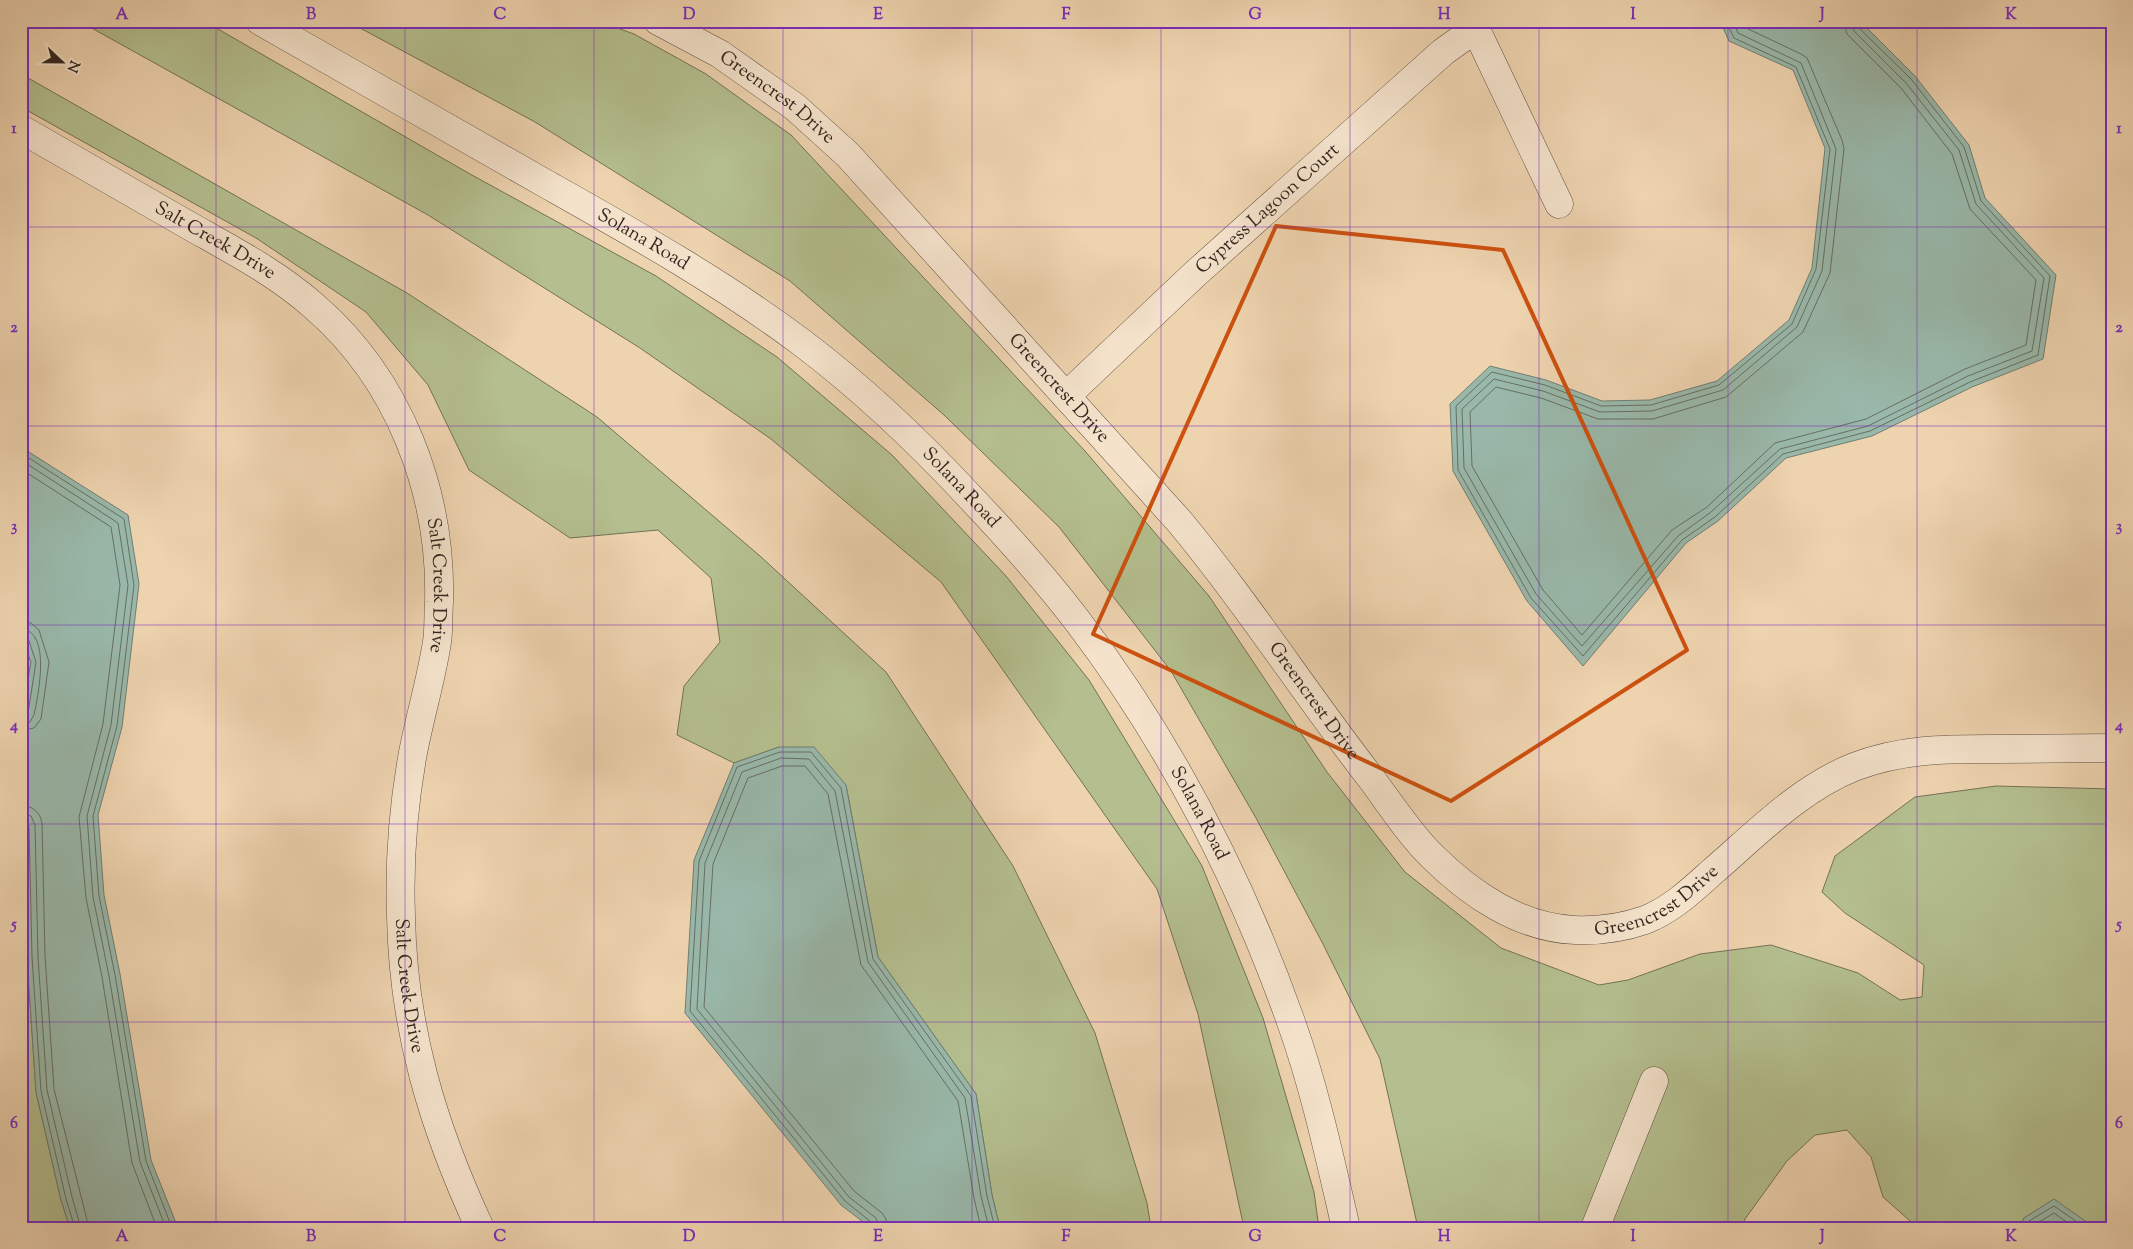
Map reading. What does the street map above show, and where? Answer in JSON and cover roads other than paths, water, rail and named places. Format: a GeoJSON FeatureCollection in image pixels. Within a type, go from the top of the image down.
{"type":"FeatureCollection","features":[{"type":"Feature","properties":{"kind":"street","name":"Solana Road"},"geometry":{"type":"LineString","coordinates":[[260,21],[660,249],[733,294],[802,343],[868,397],[930,455],[1018,549],[1075,618],[1127,690],[1174,765],[1216,844],[1249,915],[1292,1024],[1325,1136],[1346,1228]]}},
{"type":"Feature","properties":{"kind":"street","name":"Greencrest Drive"},"geometry":{"type":"LineString","coordinates":[[658,21],[727,60],[795,107],[835,143],[861,170],[1179,521],[1220,570],[1347,747],[1429,854],[1452,875],[1490,903],[1533,923],[1561,930],[1592,931],[1620,928],[1648,919],[1673,905],[1788,806],[1819,784],[1853,767],[1889,755],[1927,749],[2112,748]]}},
{"type":"Feature","properties":{"kind":"street","name":"Cypress Lagoon Court"},"geometry":{"type":"LineString","coordinates":[[1066,396],[1195,274],[1474,25],[1559,204]]}},
{"type":"Feature","properties":{"kind":"street","name":"Salt Creek Drive"},"geometry":{"type":"LineString","coordinates":[[21,129],[269,272],[316,308],[357,350],[384,389],[406,431],[422,475],[432,519],[439,579],[438,639],[412,759],[403,830],[400,914],[403,964],[414,1036],[431,1107],[455,1175],[480,1228]]}},
{"type":"Feature","properties":{"kind":"street"},"geometry":{"type":"LineString","coordinates":[[1594,1228],[1654,1081]]}},
{"type":"Feature","properties":{"kind":"water"},"geometry":{"type":"Polygon","coordinates":[[[1720,21],[1860,21],[1915,76],[1969,145],[1985,198],[2056,275],[2043,359],[1972,387],[1872,436],[1786,458],[1718,521],[1686,543],[1583,666],[1527,601],[1453,471],[1450,404],[1490,366],[1546,380],[1602,401],[1650,400],[1717,381],[1789,320],[1812,268],[1825,148],[1793,70],[1729,41],[1720,21]]]}},
{"type":"Feature","properties":{"kind":"water"},"geometry":{"type":"Polygon","coordinates":[[[21,447],[128,515],[139,584],[122,727],[98,815],[104,895],[120,974],[151,1160],[178,1228],[70,1228],[61,1200],[36,1092],[27,957],[24,827],[21,810],[21,721],[31,662],[21,635],[21,447]]]}},
{"type":"Feature","properties":{"kind":"water"},"geometry":{"type":"Polygon","coordinates":[[[779,747],[814,747],[846,785],[878,957],[976,1094],[992,1195],[1000,1228],[871,1228],[841,1205],[685,1013],[694,860],[734,763],[779,747]]]}},
{"type":"Feature","properties":{"kind":"water"},"geometry":{"type":"Polygon","coordinates":[[[2054,1199],[2095,1228],[2020,1228],[2024,1218],[2054,1199]]]}}]}
